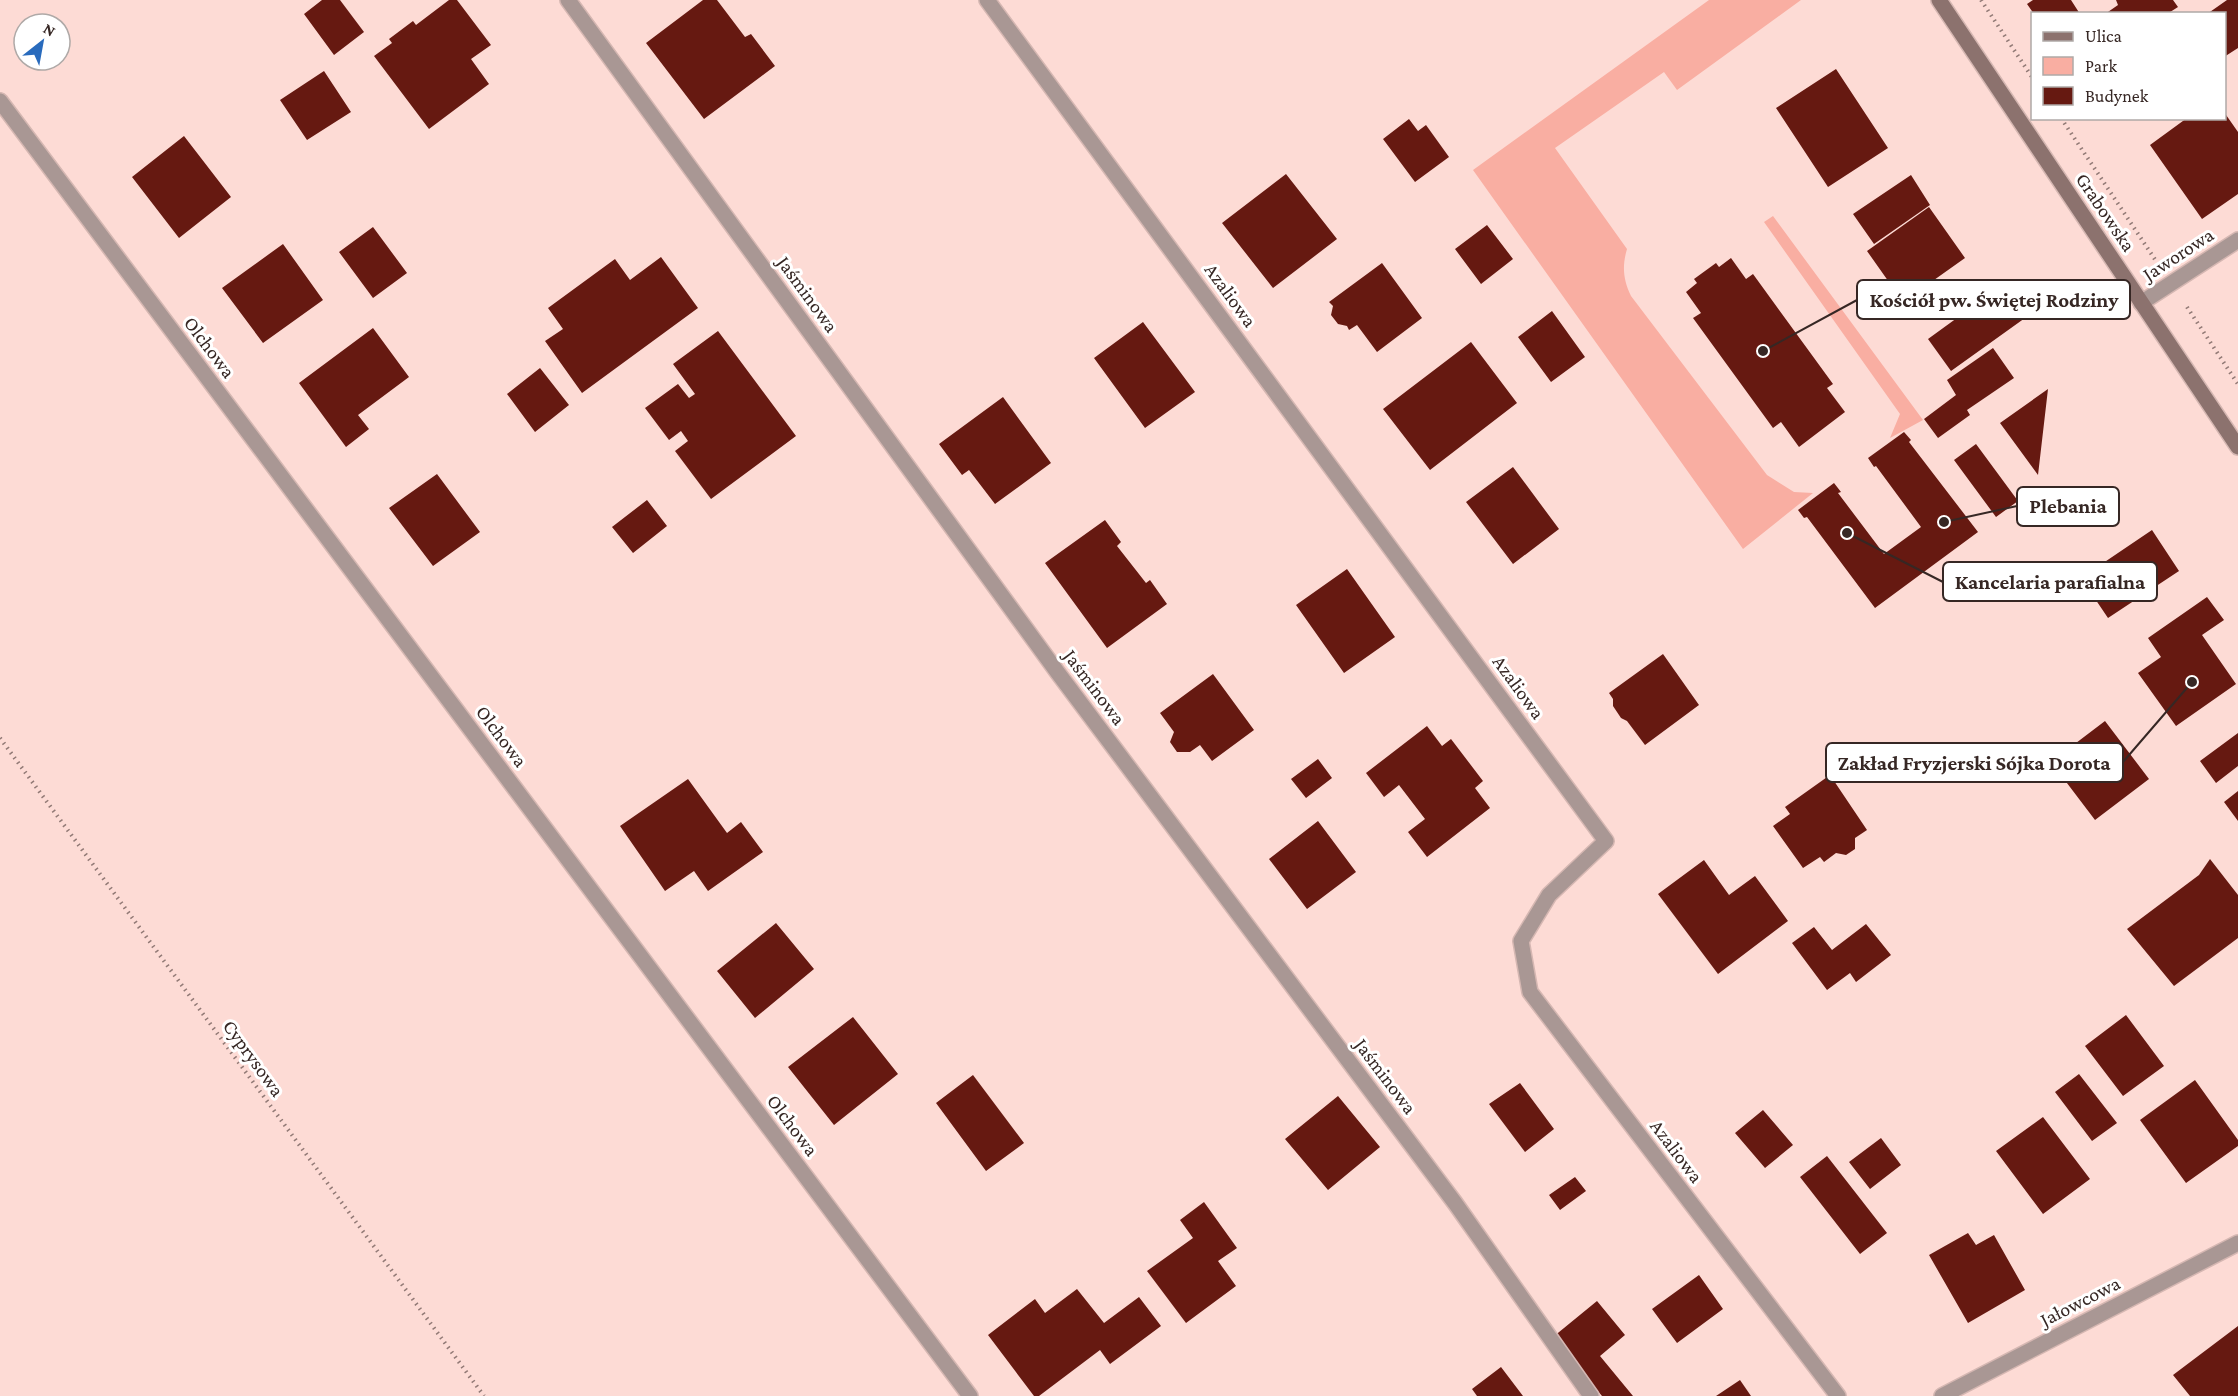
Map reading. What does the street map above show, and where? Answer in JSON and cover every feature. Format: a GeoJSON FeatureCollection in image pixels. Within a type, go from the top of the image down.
{"type":"FeatureCollection","features":[{"type":"Feature","properties":{"kind":"street","name":"Jaśminowa"},"geometry":{"type":"LineString","coordinates":[[568,0],[1058,673],[1455,1203],[1591,1396]]}},
{"type":"Feature","properties":{"kind":"street","name":"Azaliowa"},"geometry":{"type":"LineString","coordinates":[[987,0],[1606,841],[1549,895],[1521,941],[1530,992],[1838,1396]]}},
{"type":"Feature","properties":{"kind":"street","name":"Grabowska"},"geometry":{"type":"LineString","coordinates":[[1939,0],[2238,447]]}},
{"type":"Feature","properties":{"kind":"street","name":"Olchowa"},"geometry":{"type":"LineString","coordinates":[[0,101],[970,1396]]}},
{"type":"Feature","properties":{"kind":"street","name":"Jaworowa"},"geometry":{"type":"LineString","coordinates":[[2141,303],[2238,240]]}},
{"type":"Feature","properties":{"kind":"street","name":"Jałowcowa"},"geometry":{"type":"LineString","coordinates":[[1942,1396],[2238,1243]]}},
{"type":"Feature","properties":{"kind":"path"},"geometry":{"type":"LineString","coordinates":[[1981,0],[2031,75]]}},
{"type":"Feature","properties":{"kind":"path"},"geometry":{"type":"LineString","coordinates":[[2062,120],[2238,384]]}},
{"type":"Feature","properties":{"kind":"path","name":"Cyprysowa"},"geometry":{"type":"LineString","coordinates":[[0,738],[484,1396]]}},
{"type":"Feature","properties":{"kind":"green space"},"geometry":{"type":"Polygon","coordinates":[[[1709,0],[1801,0],[1677,90],[1664,72],[1555,148],[1627,249],[1624,272],[1631,296],[1767,475],[1794,492],[1813,493],[1743,549],[1473,170],[1709,0]]]}},
{"type":"Feature","properties":{"kind":"green space"},"geometry":{"type":"Polygon","coordinates":[[[1773,216],[1923,420],[1890,438],[1900,414],[1764,222],[1773,216]]]}},
{"type":"Feature","properties":{"kind":"building"},"geometry":{"type":"Polygon","coordinates":[[[322,0],[340,0],[364,32],[334,55],[304,14],[322,0]]]}},
{"type":"Feature","properties":{"kind":"building"},"geometry":{"type":"Polygon","coordinates":[[[449,0],[457,0],[491,45],[471,59],[489,84],[429,129],[374,56],[392,43],[389,39],[413,21],[416,25],[449,0]]]}},
{"type":"Feature","properties":{"kind":"building"},"geometry":{"type":"Polygon","coordinates":[[[703,0],[717,0],[745,37],[751,34],[775,66],[704,119],[646,43],[703,0]]]}},
{"type":"Feature","properties":{"kind":"building"},"geometry":{"type":"Polygon","coordinates":[[[2033,0],[2071,0],[2079,12],[2033,12],[2027,4],[2033,0]]]}},
{"type":"Feature","properties":{"kind":"building"},"geometry":{"type":"Polygon","coordinates":[[[2116,0],[2173,0],[2178,7],[2170,12],[2108,12],[2118,5],[2116,0]]]}},
{"type":"Feature","properties":{"kind":"building"},"geometry":{"type":"Polygon","coordinates":[[[2227,0],[2238,0],[2238,48],[2226,56],[2226,12],[2210,12],[2227,0]]]}},
{"type":"Feature","properties":{"kind":"building"},"geometry":{"type":"Polygon","coordinates":[[[1836,69],[1888,148],[1828,187],[1776,108],[1836,69]]]}},
{"type":"Feature","properties":{"kind":"building"},"geometry":{"type":"Polygon","coordinates":[[[324,71],[351,112],[307,140],[280,100],[324,71]]]}},
{"type":"Feature","properties":{"kind":"building"},"geometry":{"type":"Polygon","coordinates":[[[2226,115],[2238,132],[2238,194],[2202,219],[2150,145],[2184,120],[2226,120],[2226,115]]]}},
{"type":"Feature","properties":{"kind":"building"},"geometry":{"type":"Polygon","coordinates":[[[1409,119],[1418,131],[1426,125],[1449,157],[1415,182],[1383,139],[1409,119]]]}},
{"type":"Feature","properties":{"kind":"building"},"geometry":{"type":"Polygon","coordinates":[[[184,136],[231,197],[179,238],[132,177],[184,136]]]}},
{"type":"Feature","properties":{"kind":"building"},"geometry":{"type":"Polygon","coordinates":[[[1286,174],[1337,239],[1273,288],[1222,223],[1286,174]]]}},
{"type":"Feature","properties":{"kind":"building"},"geometry":{"type":"Polygon","coordinates":[[[1911,175],[1930,205],[1874,244],[1853,214],[1911,175]]]}},
{"type":"Feature","properties":{"kind":"building"},"geometry":{"type":"Polygon","coordinates":[[[1929,207],[1965,258],[1903,302],[1867,251],[1929,207]]]}},
{"type":"Feature","properties":{"kind":"building"},"geometry":{"type":"Polygon","coordinates":[[[1487,225],[1513,259],[1481,284],[1455,249],[1487,225]]]}},
{"type":"Feature","properties":{"kind":"building"},"geometry":{"type":"Polygon","coordinates":[[[373,227],[407,273],[373,298],[339,252],[373,227]]]}},
{"type":"Feature","properties":{"kind":"building"},"geometry":{"type":"Polygon","coordinates":[[[283,244],[323,300],[263,343],[222,288],[283,244]]]}},
{"type":"Feature","properties":{"kind":"building"},"geometry":{"type":"Polygon","coordinates":[[[661,257],[698,308],[582,393],[545,341],[563,329],[548,308],[615,259],[630,280],[661,257]]]}},
{"type":"Feature","properties":{"kind":"building"},"geometry":{"type":"Polygon","coordinates":[[[1731,258],[1746,279],[1753,274],[1833,384],[1827,388],[1845,412],[1799,447],[1781,422],[1773,428],[1693,318],[1701,313],[1686,292],[1697,283],[1694,279],[1716,263],[1719,267],[1731,258]]]}},
{"type":"Feature","properties":{"kind":"building"},"geometry":{"type":"Polygon","coordinates":[[[1382,263],[1422,318],[1377,352],[1357,325],[1349,330],[1347,326],[1338,324],[1331,315],[1333,306],[1329,302],[1382,263]]]}},
{"type":"Feature","properties":{"kind":"building"},"geometry":{"type":"Polygon","coordinates":[[[2001,286],[2025,318],[1951,371],[1928,339],[2001,286]]]}},
{"type":"Feature","properties":{"kind":"building"},"geometry":{"type":"Polygon","coordinates":[[[1552,311],[1585,357],[1551,382],[1518,337],[1552,311]]]}},
{"type":"Feature","properties":{"kind":"building"},"geometry":{"type":"Polygon","coordinates":[[[1143,322],[1195,392],[1145,428],[1094,358],[1143,322]]]}},
{"type":"Feature","properties":{"kind":"building"},"geometry":{"type":"Polygon","coordinates":[[[373,328],[409,377],[358,415],[369,429],[346,447],[299,383],[373,328]]]}},
{"type":"Feature","properties":{"kind":"building"},"geometry":{"type":"Polygon","coordinates":[[[718,331],[796,436],[711,499],[675,451],[688,441],[681,431],[669,440],[645,408],[678,384],[689,398],[695,394],[673,364],[718,331]]]}},
{"type":"Feature","properties":{"kind":"building"},"geometry":{"type":"Polygon","coordinates":[[[1471,342],[1517,403],[1430,470],[1383,409],[1471,342]]]}},
{"type":"Feature","properties":{"kind":"building"},"geometry":{"type":"Polygon","coordinates":[[[1993,348],[2014,378],[1967,410],[1970,415],[1938,438],[1924,419],[1956,395],[1947,380],[1993,348]]]}},
{"type":"Feature","properties":{"kind":"building"},"geometry":{"type":"Polygon","coordinates":[[[540,368],[569,405],[535,432],[507,394],[540,368]]]}},
{"type":"Feature","properties":{"kind":"building"},"geometry":{"type":"Polygon","coordinates":[[[2048,389],[2038,475],[2000,423],[2048,389]]]}},
{"type":"Feature","properties":{"kind":"building"},"geometry":{"type":"Polygon","coordinates":[[[1003,397],[1051,463],[995,504],[969,470],[962,475],[939,444],[1003,397]]]}},
{"type":"Feature","properties":{"kind":"building"},"geometry":{"type":"Polygon","coordinates":[[[1904,432],[1911,440],[1909,442],[1978,532],[1875,608],[1807,517],[1804,518],[1798,510],[1834,483],[1841,492],[1838,493],[1884,554],[1921,527],[1868,458],[1904,432]]]}},
{"type":"Feature","properties":{"kind":"building"},"geometry":{"type":"Polygon","coordinates":[[[1976,444],[2018,501],[1996,517],[1954,460],[1976,444]]]}},
{"type":"Feature","properties":{"kind":"building"},"geometry":{"type":"Polygon","coordinates":[[[1513,467],[1559,529],[1513,564],[1466,502],[1513,467]]]}},
{"type":"Feature","properties":{"kind":"building"},"geometry":{"type":"Polygon","coordinates":[[[437,474],[480,532],[433,566],[389,508],[437,474]]]}},
{"type":"Feature","properties":{"kind":"building"},"geometry":{"type":"Polygon","coordinates":[[[647,500],[667,526],[633,553],[612,527],[647,500]]]}},
{"type":"Feature","properties":{"kind":"building"},"geometry":{"type":"Polygon","coordinates":[[[1105,520],[1121,542],[1117,546],[1146,583],[1150,580],[1167,604],[1107,648],[1045,563],[1105,520]]]}},
{"type":"Feature","properties":{"kind":"building"},"geometry":{"type":"Polygon","coordinates":[[[2152,530],[2179,571],[2108,618],[2081,578],[2152,530]]]}},
{"type":"Feature","properties":{"kind":"building"},"geometry":{"type":"Polygon","coordinates":[[[1347,569],[1395,637],[1344,673],[1296,605],[1347,569]]]}},
{"type":"Feature","properties":{"kind":"building"},"geometry":{"type":"Polygon","coordinates":[[[2207,597],[2224,620],[2202,635],[2236,684],[2176,726],[2138,673],[2161,657],[2148,638],[2207,597]]]}},
{"type":"Feature","properties":{"kind":"building"},"geometry":{"type":"Polygon","coordinates":[[[1663,654],[1699,705],[1645,745],[1627,721],[1621,718],[1613,706],[1613,699],[1609,693],[1663,654]]]}},
{"type":"Feature","properties":{"kind":"building"},"geometry":{"type":"Polygon","coordinates":[[[1213,674],[1254,730],[1212,761],[1200,745],[1190,752],[1177,752],[1170,742],[1174,732],[1160,713],[1213,674]]]}},
{"type":"Feature","properties":{"kind":"building"},"geometry":{"type":"Polygon","coordinates":[[[2105,721],[2149,779],[2095,820],[2051,762],[2105,721]]]}},
{"type":"Feature","properties":{"kind":"building"},"geometry":{"type":"Polygon","coordinates":[[[1427,726],[1442,746],[1451,739],[1483,781],[1475,788],[1490,808],[1427,857],[1408,832],[1425,819],[1399,785],[1384,797],[1366,773],[1427,726]]]}},
{"type":"Feature","properties":{"kind":"building"},"geometry":{"type":"Polygon","coordinates":[[[2238,733],[2238,766],[2216,783],[2200,761],[2238,733]]]}},
{"type":"Feature","properties":{"kind":"building"},"geometry":{"type":"Polygon","coordinates":[[[1318,759],[1332,778],[1306,798],[1291,779],[1318,759]]]}},
{"type":"Feature","properties":{"kind":"building"},"geometry":{"type":"Polygon","coordinates":[[[1830,775],[1867,830],[1855,838],[1855,849],[1846,855],[1836,853],[1824,862],[1820,857],[1803,868],[1773,826],[1790,814],[1785,807],[1830,775]]]}},
{"type":"Feature","properties":{"kind":"building"},"geometry":{"type":"Polygon","coordinates":[[[688,779],[727,833],[741,822],[763,852],[708,891],[694,871],[665,891],[620,826],[688,779]]]}},
{"type":"Feature","properties":{"kind":"building"},"geometry":{"type":"Polygon","coordinates":[[[2238,791],[2238,821],[2224,802],[2238,791]]]}},
{"type":"Feature","properties":{"kind":"building"},"geometry":{"type":"Polygon","coordinates":[[[1318,821],[1356,872],[1307,909],[1269,859],[1318,821]]]}},
{"type":"Feature","properties":{"kind":"building"},"geometry":{"type":"Polygon","coordinates":[[[2210,859],[2238,895],[2238,938],[2174,986],[2127,929],[2199,875],[2210,859]]]}},
{"type":"Feature","properties":{"kind":"building"},"geometry":{"type":"Polygon","coordinates":[[[1704,860],[1729,895],[1755,876],[1788,921],[1718,974],[1658,894],[1704,860]]]}},
{"type":"Feature","properties":{"kind":"building"},"geometry":{"type":"Polygon","coordinates":[[[776,923],[814,969],[755,1018],[717,971],[776,923]]]}},
{"type":"Feature","properties":{"kind":"building"},"geometry":{"type":"Polygon","coordinates":[[[1866,924],[1891,955],[1856,982],[1850,973],[1827,990],[1792,943],[1814,927],[1832,950],[1866,924]]]}},
{"type":"Feature","properties":{"kind":"building"},"geometry":{"type":"Polygon","coordinates":[[[2126,1015],[2164,1066],[2123,1096],[2085,1046],[2126,1015]]]}},
{"type":"Feature","properties":{"kind":"building"},"geometry":{"type":"Polygon","coordinates":[[[853,1017],[898,1074],[834,1125],[788,1067],[853,1017]]]}},
{"type":"Feature","properties":{"kind":"building"},"geometry":{"type":"Polygon","coordinates":[[[2079,1074],[2117,1123],[2092,1141],[2055,1092],[2079,1074]]]}},
{"type":"Feature","properties":{"kind":"building"},"geometry":{"type":"Polygon","coordinates":[[[973,1075],[1024,1143],[986,1171],[936,1103],[973,1075]]]}},
{"type":"Feature","properties":{"kind":"building"},"geometry":{"type":"Polygon","coordinates":[[[2195,1080],[2238,1140],[2238,1146],[2186,1183],[2140,1120],[2195,1080]]]}},
{"type":"Feature","properties":{"kind":"building"},"geometry":{"type":"Polygon","coordinates":[[[1520,1083],[1554,1129],[1525,1152],[1489,1104],[1520,1083]]]}},
{"type":"Feature","properties":{"kind":"building"},"geometry":{"type":"Polygon","coordinates":[[[1338,1096],[1380,1147],[1328,1190],[1285,1139],[1338,1096]]]}},
{"type":"Feature","properties":{"kind":"building"},"geometry":{"type":"Polygon","coordinates":[[[1763,1110],[1793,1145],[1765,1168],[1735,1133],[1763,1110]]]}},
{"type":"Feature","properties":{"kind":"building"},"geometry":{"type":"Polygon","coordinates":[[[2043,1117],[2090,1179],[2043,1214],[1996,1151],[2043,1117]]]}},
{"type":"Feature","properties":{"kind":"building"},"geometry":{"type":"Polygon","coordinates":[[[1881,1138],[1901,1165],[1870,1189],[1849,1162],[1881,1138]]]}},
{"type":"Feature","properties":{"kind":"building"},"geometry":{"type":"Polygon","coordinates":[[[1827,1156],[1887,1233],[1860,1254],[1800,1177],[1827,1156]]]}},
{"type":"Feature","properties":{"kind":"building"},"geometry":{"type":"Polygon","coordinates":[[[1575,1177],[1586,1191],[1560,1210],[1549,1195],[1575,1177]]]}},
{"type":"Feature","properties":{"kind":"building"},"geometry":{"type":"Polygon","coordinates":[[[1204,1202],[1237,1248],[1218,1261],[1236,1286],[1186,1323],[1147,1271],[1193,1238],[1180,1220],[1204,1202]]]}},
{"type":"Feature","properties":{"kind":"building"},"geometry":{"type":"Polygon","coordinates":[[[1968,1233],[1976,1245],[1994,1235],[2025,1290],[1968,1323],[1929,1255],[1968,1233]]]}},
{"type":"Feature","properties":{"kind":"building"},"geometry":{"type":"Polygon","coordinates":[[[1699,1275],[1723,1309],[1677,1343],[1652,1309],[1699,1275]]]}},
{"type":"Feature","properties":{"kind":"building"},"geometry":{"type":"Polygon","coordinates":[[[1077,1289],[1104,1323],[1139,1297],[1161,1326],[1110,1364],[1100,1350],[1039,1396],[1034,1396],[988,1335],[1035,1299],[1045,1313],[1077,1289]]]}},
{"type":"Feature","properties":{"kind":"building"},"geometry":{"type":"Polygon","coordinates":[[[1597,1301],[1625,1335],[1600,1356],[1633,1396],[1602,1396],[1553,1337],[1597,1301]]]}},
{"type":"Feature","properties":{"kind":"building"},"geometry":{"type":"Polygon","coordinates":[[[2238,1326],[2238,1396],[2190,1396],[2173,1375],[2238,1326]]]}},
{"type":"Feature","properties":{"kind":"building"},"geometry":{"type":"Polygon","coordinates":[[[1501,1367],[1523,1396],[1477,1396],[1472,1389],[1501,1367]]]}},
{"type":"Feature","properties":{"kind":"building"},"geometry":{"type":"Polygon","coordinates":[[[1740,1380],[1751,1396],[1716,1396],[1740,1380]]]}},
{"type":"Feature","properties":{"kind":"place","name":"Kościół pw. Świętej Rodziny"},"geometry":{"type":"Point","coordinates":[1763,351]}},
{"type":"Feature","properties":{"kind":"place","name":"Plebania"},"geometry":{"type":"Point","coordinates":[1944,522]}},
{"type":"Feature","properties":{"kind":"place","name":"Kancelaria parafialna"},"geometry":{"type":"Point","coordinates":[1847,533]}},
{"type":"Feature","properties":{"kind":"place","name":"Zakład Fryzjerski Sójka Dorota"},"geometry":{"type":"Point","coordinates":[2192,682]}}]}
